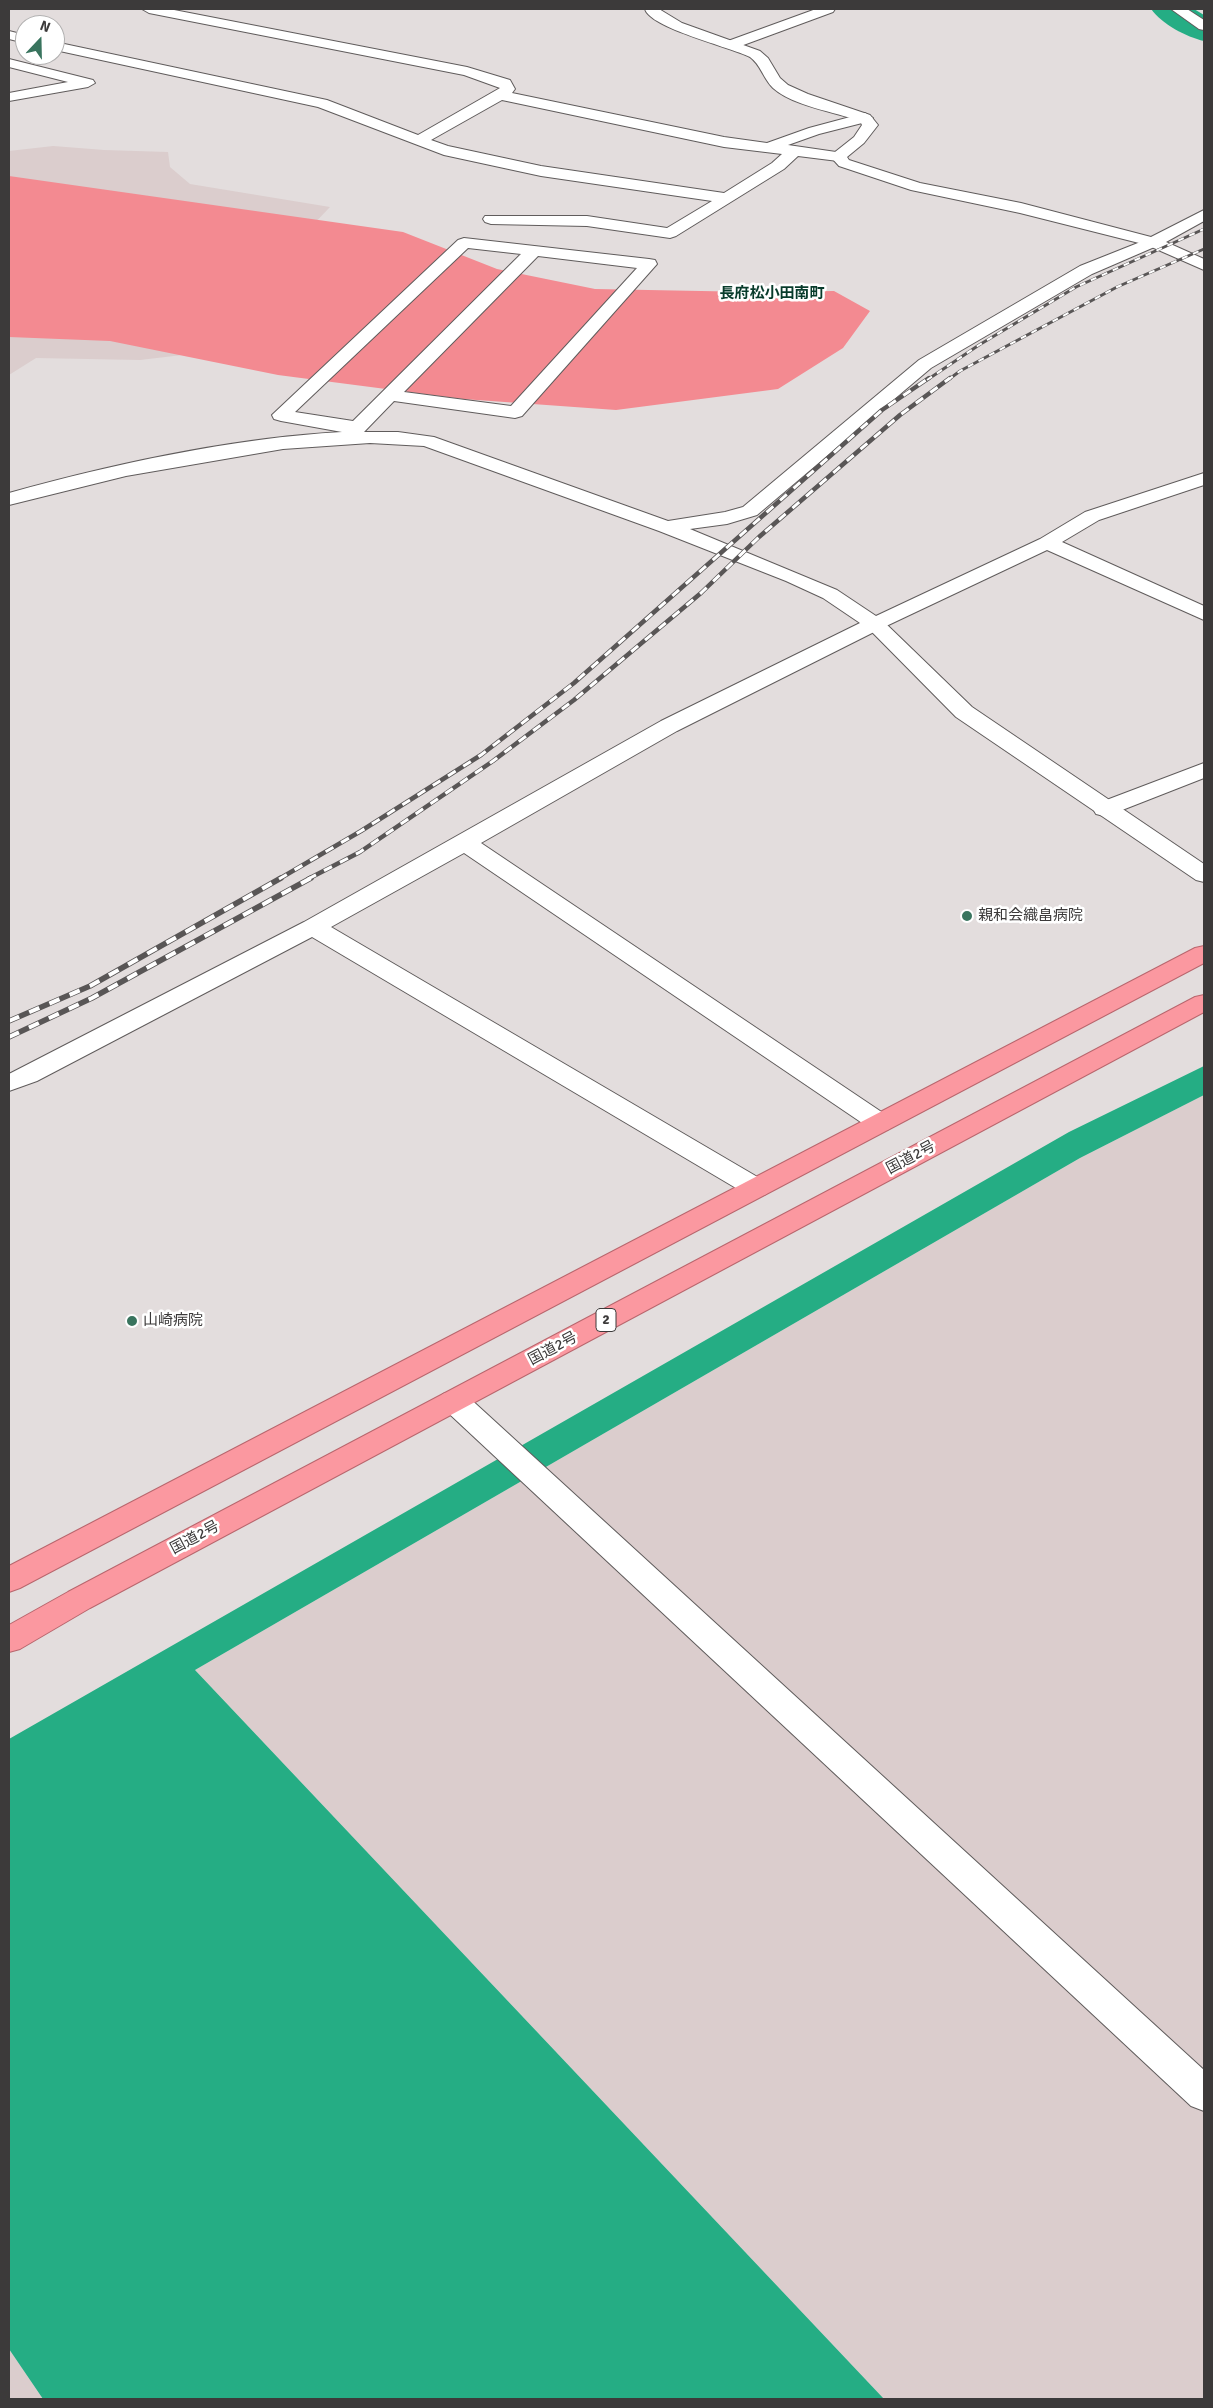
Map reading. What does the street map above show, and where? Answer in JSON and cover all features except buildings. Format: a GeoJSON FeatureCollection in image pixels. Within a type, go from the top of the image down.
{"type":"FeatureCollection","features":[{"type":"Feature","properties":{"kind":"highway"},"geometry":{"type":"LineString","coordinates":[[9,1580],[1204,954]]}},
{"type":"Feature","properties":{"kind":"highway","name":"国道2号"},"geometry":{"type":"LineString","coordinates":[[9,1640],[79,1600],[1204,1002]]}},
{"type":"Feature","properties":{"kind":"street"},"geometry":{"type":"LineString","coordinates":[[149,9],[496,79],[505,83],[508,89],[500,95],[418,141]]}},
{"type":"Feature","properties":{"kind":"street"},"geometry":{"type":"LineString","coordinates":[[652,9],[653,12],[673,25],[733,44],[764,60],[771,76],[782,88],[865,118],[870,125],[858,140],[838,156]]}},
{"type":"Feature","properties":{"kind":"street"},"geometry":{"type":"LineString","coordinates":[[733,44],[828,9]]}},
{"type":"Feature","properties":{"kind":"street"},"geometry":{"type":"LineString","coordinates":[[1178,9],[1202,23]]}},
{"type":"Feature","properties":{"kind":"street"},"geometry":{"type":"LineString","coordinates":[[65,48],[322,103],[444,150],[542,171],[727,198]]}},
{"type":"Feature","properties":{"kind":"street"},"geometry":{"type":"LineString","coordinates":[[65,60],[96,67],[123,69],[150,66]]}},
{"type":"Feature","properties":{"kind":"street"},"geometry":{"type":"LineString","coordinates":[[9,63],[88,83],[9,97]]}},
{"type":"Feature","properties":{"kind":"street"},"geometry":{"type":"LineString","coordinates":[[500,95],[609,119],[765,148],[838,156],[844,163],[860,170],[917,187],[1012,206],[1153,242],[1203,264]]}},
{"type":"Feature","properties":{"kind":"street"},"geometry":{"type":"LineString","coordinates":[[765,148],[814,131],[865,118]]}},
{"type":"Feature","properties":{"kind":"street"},"geometry":{"type":"LineString","coordinates":[[491,219],[587,221],[670,233],[778,166],[794,151]]}},
{"type":"Feature","properties":{"kind":"street"},"geometry":{"type":"LineString","coordinates":[[666,527],[727,518],[750,511],[925,364],[1086,270],[1153,242],[1204,215]]}},
{"type":"Feature","properties":{"kind":"street"},"geometry":{"type":"LineString","coordinates":[[389,395],[515,412],[649,264],[464,243],[281,415],[353,432],[427,441],[666,527],[830,594],[875,624],[964,712],[1104,809],[1204,875]]}},
{"type":"Feature","properties":{"kind":"street"},"geometry":{"type":"LineString","coordinates":[[9,498],[61,484],[156,464],[353,432],[533,252]]}},
{"type":"Feature","properties":{"kind":"street"},"geometry":{"type":"LineString","coordinates":[[9,1083],[28,1076],[313,927],[465,843],[669,726],[875,624],[1047,544],[1092,516],[1204,480]]}},
{"type":"Feature","properties":{"kind":"street"},"geometry":{"type":"LineString","coordinates":[[1047,544],[1204,614]]}},
{"type":"Feature","properties":{"kind":"street"},"geometry":{"type":"LineString","coordinates":[[1104,809],[1204,770]]}},
{"type":"Feature","properties":{"kind":"street"},"geometry":{"type":"LineString","coordinates":[[465,843],[880,1123]]}},
{"type":"Feature","properties":{"kind":"street"},"geometry":{"type":"LineString","coordinates":[[313,927],[756,1188]]}},
{"type":"Feature","properties":{"kind":"street"},"geometry":{"type":"LineString","coordinates":[[454,1401],[1204,2094]]}},
{"type":"Feature","properties":{"kind":"shaded area"},"geometry":{"type":"Polygon","coordinates":[[[53,146],[168,152],[170,167],[190,184],[330,207],[309,229],[250,347],[140,360],[36,358],[9,375],[9,151],[53,146]]]}},
{"type":"Feature","properties":{"kind":"shaded area"},"geometry":{"type":"Polygon","coordinates":[[[9,176],[403,232],[497,269],[595,289],[754,292],[834,291],[870,311],[843,348],[778,389],[616,410],[463,399],[278,375],[110,341],[9,337],[9,176]]]}},
{"type":"Feature","properties":{"kind":"shaded area"},"geometry":{"type":"Polygon","coordinates":[[[1204,1066],[1204,1095],[1080,1158],[195,1670],[884,2399],[43,2399],[9,2349],[9,1739],[1069,1132],[1204,1066]]]}},
{"type":"Feature","properties":{"kind":"shaded area"},"geometry":{"type":"Polygon","coordinates":[[[1204,1095],[1204,2399],[884,2399],[195,1670],[1080,1158],[1204,1095]]]}},
{"type":"Feature","properties":{"kind":"shaded area"},"geometry":{"type":"Polygon","coordinates":[[[9,2349],[43,2399],[9,2399],[9,2349]]]}},
{"type":"Feature","properties":{"kind":"waterway"},"geometry":{"type":"LineString","coordinates":[[1169,9],[1204,30]]}},
{"type":"Feature","properties":{"kind":"railway"},"geometry":{"type":"LineString","coordinates":[[927,380],[979,345],[1076,287],[1204,229]]}},
{"type":"Feature","properties":{"kind":"railway"},"geometry":{"type":"LineString","coordinates":[[948,380],[960,371],[1117,287],[1204,249]]}},
{"type":"Feature","properties":{"kind":"railway"},"geometry":{"type":"LineString","coordinates":[[279,879],[361,831],[481,755],[574,683],[882,410],[929,378]]}},
{"type":"Feature","properties":{"kind":"railway"},"geometry":{"type":"LineString","coordinates":[[308,879],[360,852],[493,761],[574,700],[701,593],[759,537],[900,415],[950,378]]}},
{"type":"Feature","properties":{"kind":"railway"},"geometry":{"type":"LineString","coordinates":[[9,1021],[90,986],[281,878]]}},
{"type":"Feature","properties":{"kind":"railway"},"geometry":{"type":"LineString","coordinates":[[9,1037],[92,998],[311,878]]}},
{"type":"Feature","properties":{"kind":"place","name":"親和会織畠病院"},"geometry":{"type":"Point","coordinates":[967,916]}},
{"type":"Feature","properties":{"kind":"place","name":"山崎病院"},"geometry":{"type":"Point","coordinates":[132,1321]}},
{"type":"Feature","properties":{"kind":"district","name":"長府松小田南町"},"geometry":{"type":"Point","coordinates":[772,294]}}]}
